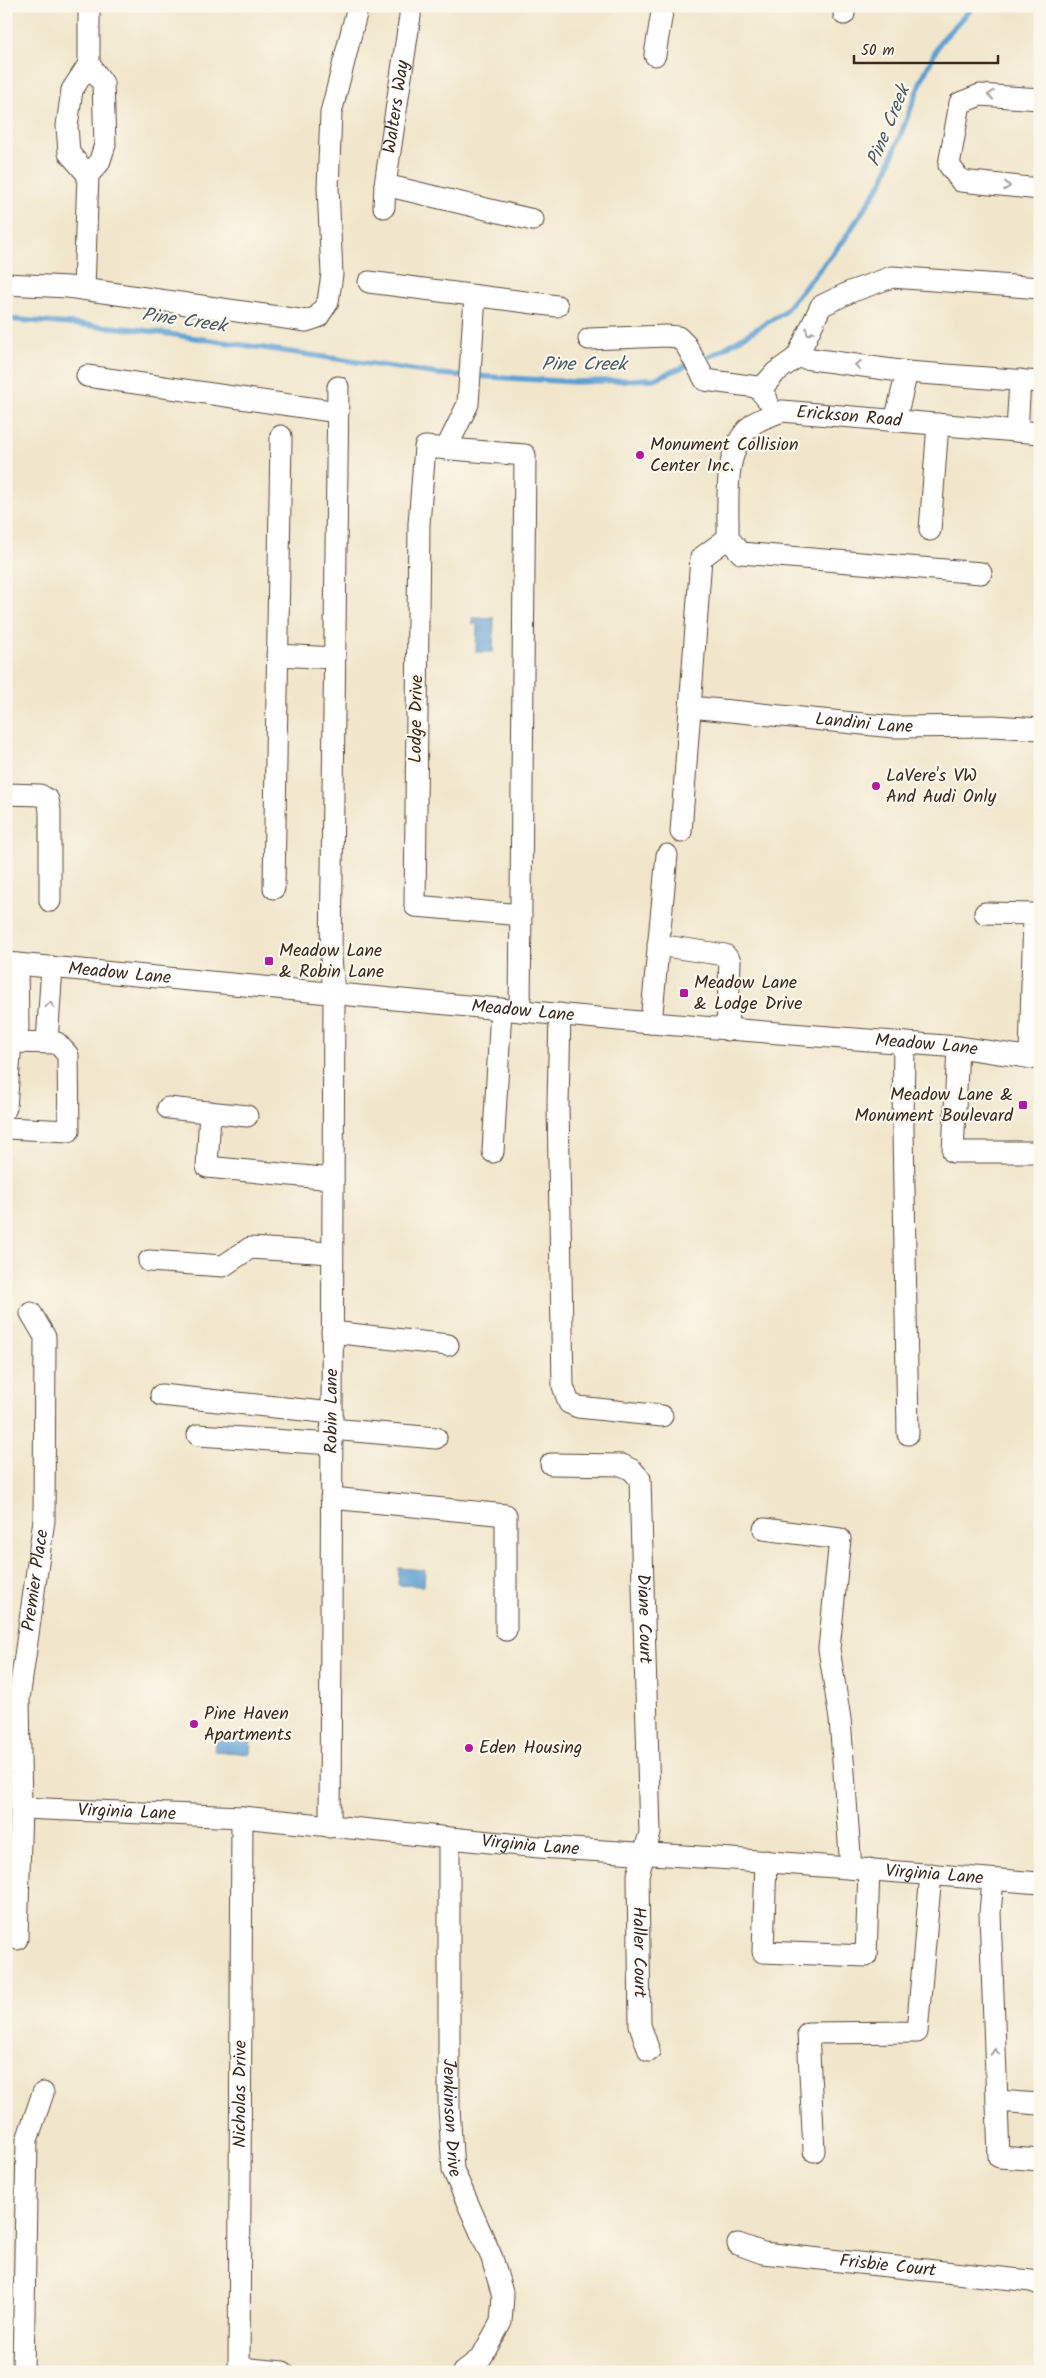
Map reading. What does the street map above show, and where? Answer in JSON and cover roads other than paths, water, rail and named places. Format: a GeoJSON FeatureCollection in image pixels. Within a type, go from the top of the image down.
{"type":"FeatureCollection","features":[{"type":"Feature","properties":{"kind":"street"},"geometry":{"type":"LineString","coordinates":[[88,175],[68,153],[68,126],[72,90],[89,64],[89,6]]}},
{"type":"Feature","properties":{"kind":"street"},"geometry":{"type":"LineString","coordinates":[[6,284],[84,289],[306,321],[318,317],[328,302],[332,274],[328,188],[331,113],[358,6]]}},
{"type":"Feature","properties":{"kind":"street","name":"Walters Way"},"geometry":{"type":"LineString","coordinates":[[384,208],[385,185],[410,6]]}},
{"type":"Feature","properties":{"kind":"street"},"geometry":{"type":"LineString","coordinates":[[655,55],[663,6]]}},
{"type":"Feature","properties":{"kind":"street"},"geometry":{"type":"LineString","coordinates":[[84,289],[88,175],[99,163],[105,145],[103,83],[89,64]]}},
{"type":"Feature","properties":{"kind":"street"},"geometry":{"type":"LineString","coordinates":[[1040,99],[980,94],[960,103],[949,165],[961,181],[1040,189]]}},
{"type":"Feature","properties":{"kind":"street"},"geometry":{"type":"LineString","coordinates":[[385,185],[533,220]]}},
{"type":"Feature","properties":{"kind":"street"},"geometry":{"type":"LineString","coordinates":[[760,390],[776,372],[797,357],[821,306],[850,292],[892,277],[1040,288]]}},
{"type":"Feature","properties":{"kind":"street"},"geometry":{"type":"LineString","coordinates":[[369,282],[557,306]]}},
{"type":"Feature","properties":{"kind":"street"},"geometry":{"type":"LineString","coordinates":[[446,448],[468,404],[475,296]]}},
{"type":"Feature","properties":{"kind":"street"},"geometry":{"type":"LineString","coordinates":[[589,339],[666,336],[678,338],[686,345],[704,380],[757,387],[765,395],[773,415]]}},
{"type":"Feature","properties":{"kind":"street"},"geometry":{"type":"LineString","coordinates":[[797,357],[907,372],[1030,381],[1017,431]]}},
{"type":"Feature","properties":{"kind":"street"},"geometry":{"type":"LineString","coordinates":[[896,421],[907,372]]}},
{"type":"Feature","properties":{"kind":"street"},"geometry":{"type":"LineString","coordinates":[[88,376],[338,412]]}},
{"type":"Feature","properties":{"kind":"street","name":"Robin Lane"},"geometry":{"type":"LineString","coordinates":[[330,1827],[334,994],[331,957],[338,387]]}},
{"type":"Feature","properties":{"kind":"street","name":"Erickson Road"},"geometry":{"type":"LineString","coordinates":[[728,538],[730,469],[736,443],[754,423],[782,411],[1040,433]]}},
{"type":"Feature","properties":{"kind":"street"},"geometry":{"type":"LineString","coordinates":[[930,530],[938,424]]}},
{"type":"Feature","properties":{"kind":"street"},"geometry":{"type":"LineString","coordinates":[[274,888],[281,436]]}},
{"type":"Feature","properties":{"kind":"street","name":"Lodge Drive"},"geometry":{"type":"LineString","coordinates":[[493,1152],[521,915],[525,455],[425,447],[419,524],[415,906],[521,915]]}},
{"type":"Feature","properties":{"kind":"street"},"geometry":{"type":"LineString","coordinates":[[681,832],[701,558],[728,538],[741,553],[981,572]]}},
{"type":"Feature","properties":{"kind":"street"},"geometry":{"type":"LineString","coordinates":[[278,655],[335,658]]}},
{"type":"Feature","properties":{"kind":"street","name":"Landini Lane"},"geometry":{"type":"LineString","coordinates":[[690,707],[894,727],[994,726],[1040,729]]}},
{"type":"Feature","properties":{"kind":"street"},"geometry":{"type":"LineString","coordinates":[[6,794],[40,795],[48,800],[50,811],[50,901]]}},
{"type":"Feature","properties":{"kind":"street"},"geometry":{"type":"LineString","coordinates":[[651,1023],[667,855]]}},
{"type":"Feature","properties":{"kind":"street"},"geometry":{"type":"LineString","coordinates":[[985,913],[1034,914],[1037,1058]]}},
{"type":"Feature","properties":{"kind":"street"},"geometry":{"type":"LineString","coordinates":[[658,945],[725,955],[730,961],[727,1030]]}},
{"type":"Feature","properties":{"kind":"street"},"geometry":{"type":"LineString","coordinates":[[6,1108],[11,1042],[18,1028],[12,963]]}},
{"type":"Feature","properties":{"kind":"street","name":"Meadow Lane"},"geometry":{"type":"LineString","coordinates":[[12,963],[727,1030],[958,1048],[1037,1058]]}},
{"type":"Feature","properties":{"kind":"street"},"geometry":{"type":"LineString","coordinates":[[47,1042],[52,967]]}},
{"type":"Feature","properties":{"kind":"street"},"geometry":{"type":"LineString","coordinates":[[560,1014],[558,1105],[563,1386],[569,1403],[578,1407],[662,1416]]}},
{"type":"Feature","properties":{"kind":"street"},"geometry":{"type":"LineString","coordinates":[[6,1128],[69,1131],[68,1055],[57,1043],[11,1042]]}},
{"type":"Feature","properties":{"kind":"street"},"geometry":{"type":"LineString","coordinates":[[904,1043],[903,1129],[908,1434]]}},
{"type":"Feature","properties":{"kind":"street"},"geometry":{"type":"LineString","coordinates":[[958,1048],[953,1152],[1040,1152]]}},
{"type":"Feature","properties":{"kind":"street"},"geometry":{"type":"LineString","coordinates":[[168,1108],[247,1116]]}},
{"type":"Feature","properties":{"kind":"street"},"geometry":{"type":"LineString","coordinates":[[210,1112],[207,1167],[333,1178]]}},
{"type":"Feature","properties":{"kind":"street"},"geometry":{"type":"LineString","coordinates":[[149,1261],[223,1266],[250,1248],[332,1252]]}},
{"type":"Feature","properties":{"kind":"street","name":"Premier Place"},"geometry":{"type":"LineString","coordinates":[[17,1939],[21,1808],[19,1699],[44,1520],[45,1337],[31,1313]]}},
{"type":"Feature","properties":{"kind":"street"},"geometry":{"type":"LineString","coordinates":[[332,1332],[448,1345]]}},
{"type":"Feature","properties":{"kind":"street"},"geometry":{"type":"LineString","coordinates":[[161,1395],[331,1429],[436,1438]]}},
{"type":"Feature","properties":{"kind":"street"},"geometry":{"type":"LineString","coordinates":[[198,1435],[331,1429]]}},
{"type":"Feature","properties":{"kind":"street","name":"Diane Court"},"geometry":{"type":"LineString","coordinates":[[551,1464],[622,1465],[632,1470],[640,1479],[650,1833],[644,1852]]}},
{"type":"Feature","properties":{"kind":"street"},"geometry":{"type":"LineString","coordinates":[[331,1498],[506,1515],[506,1630]]}},
{"type":"Feature","properties":{"kind":"street"},"geometry":{"type":"LineString","coordinates":[[764,1529],[840,1539],[829,1649],[860,1869],[866,1956],[763,1952],[766,1861]]}},
{"type":"Feature","properties":{"kind":"street","name":"Virginia Lane"},"geometry":{"type":"LineString","coordinates":[[21,1808],[242,1817],[449,1840],[644,1852],[1040,1883]]}},
{"type":"Feature","properties":{"kind":"street","name":"Nicholas Drive"},"geometry":{"type":"LineString","coordinates":[[239,2370],[242,1817]]}},
{"type":"Feature","properties":{"kind":"street","name":"Jenkinson Drive"},"geometry":{"type":"LineString","coordinates":[[449,1840],[450,2108],[453,2170],[492,2258],[503,2296],[501,2322],[481,2358],[463,2372]]}},
{"type":"Feature","properties":{"kind":"street","name":"Haller Court"},"geometry":{"type":"LineString","coordinates":[[644,1852],[638,1875],[640,2025],[649,2051]]}},
{"type":"Feature","properties":{"kind":"street"},"geometry":{"type":"LineString","coordinates":[[814,2152],[808,2034],[917,2032],[931,1874]]}},
{"type":"Feature","properties":{"kind":"street"},"geometry":{"type":"LineString","coordinates":[[993,1880],[990,1913],[998,2157],[1040,2160]]}},
{"type":"Feature","properties":{"kind":"street"},"geometry":{"type":"LineString","coordinates":[[23,2372],[27,2140],[44,2093]]}},
{"type":"Feature","properties":{"kind":"street"},"geometry":{"type":"LineString","coordinates":[[997,2101],[1040,2104]]}},
{"type":"Feature","properties":{"kind":"street","name":"Frisbie Court"},"geometry":{"type":"LineString","coordinates":[[738,2244],[763,2253],[1032,2281],[1040,2284]]}},
{"type":"Feature","properties":{"kind":"street"},"geometry":{"type":"LineString","coordinates":[[239,2370],[283,2372]]}},
{"type":"Feature","properties":{"kind":"water"},"geometry":{"type":"Polygon","coordinates":[[[472,618],[494,618],[493,652],[476,652],[477,624],[472,624],[472,618]]]}},
{"type":"Feature","properties":{"kind":"water"},"geometry":{"type":"Polygon","coordinates":[[[399,1568],[425,1570],[424,1586],[398,1585],[399,1568]]]}},
{"type":"Feature","properties":{"kind":"water"},"geometry":{"type":"Polygon","coordinates":[[[216,1733],[251,1736],[250,1754],[214,1751],[216,1733]]]}},
{"type":"Feature","properties":{"kind":"waterway","name":"Pine Creek"},"geometry":{"type":"LineString","coordinates":[[475,376],[576,382],[654,379],[715,354],[783,313],[844,240],[883,180],[922,79],[940,42],[974,6]]}},
{"type":"Feature","properties":{"kind":"waterway","name":"Pine Creek"},"geometry":{"type":"LineString","coordinates":[[6,319],[135,329],[438,374],[466,376]]}},
{"type":"Feature","properties":{"kind":"place","name":"Monument Collision Center Inc."},"geometry":{"type":"Point","coordinates":[640,455]}},
{"type":"Feature","properties":{"kind":"place","name":"LaVere's VW And Audi Only"},"geometry":{"type":"Point","coordinates":[876,786]}},
{"type":"Feature","properties":{"kind":"place","name":"Meadow Lane & Robin Lane"},"geometry":{"type":"Point","coordinates":[269,961]}},
{"type":"Feature","properties":{"kind":"place","name":"Meadow Lane & Lodge Drive"},"geometry":{"type":"Point","coordinates":[684,993]}},
{"type":"Feature","properties":{"kind":"place","name":"Meadow Lane & Monument Boulevard"},"geometry":{"type":"Point","coordinates":[1023,1105]}},
{"type":"Feature","properties":{"kind":"place","name":"Pine Haven Apartments"},"geometry":{"type":"Point","coordinates":[194,1724]}},
{"type":"Feature","properties":{"kind":"place","name":"Eden Housing"},"geometry":{"type":"Point","coordinates":[469,1748]}}]}
